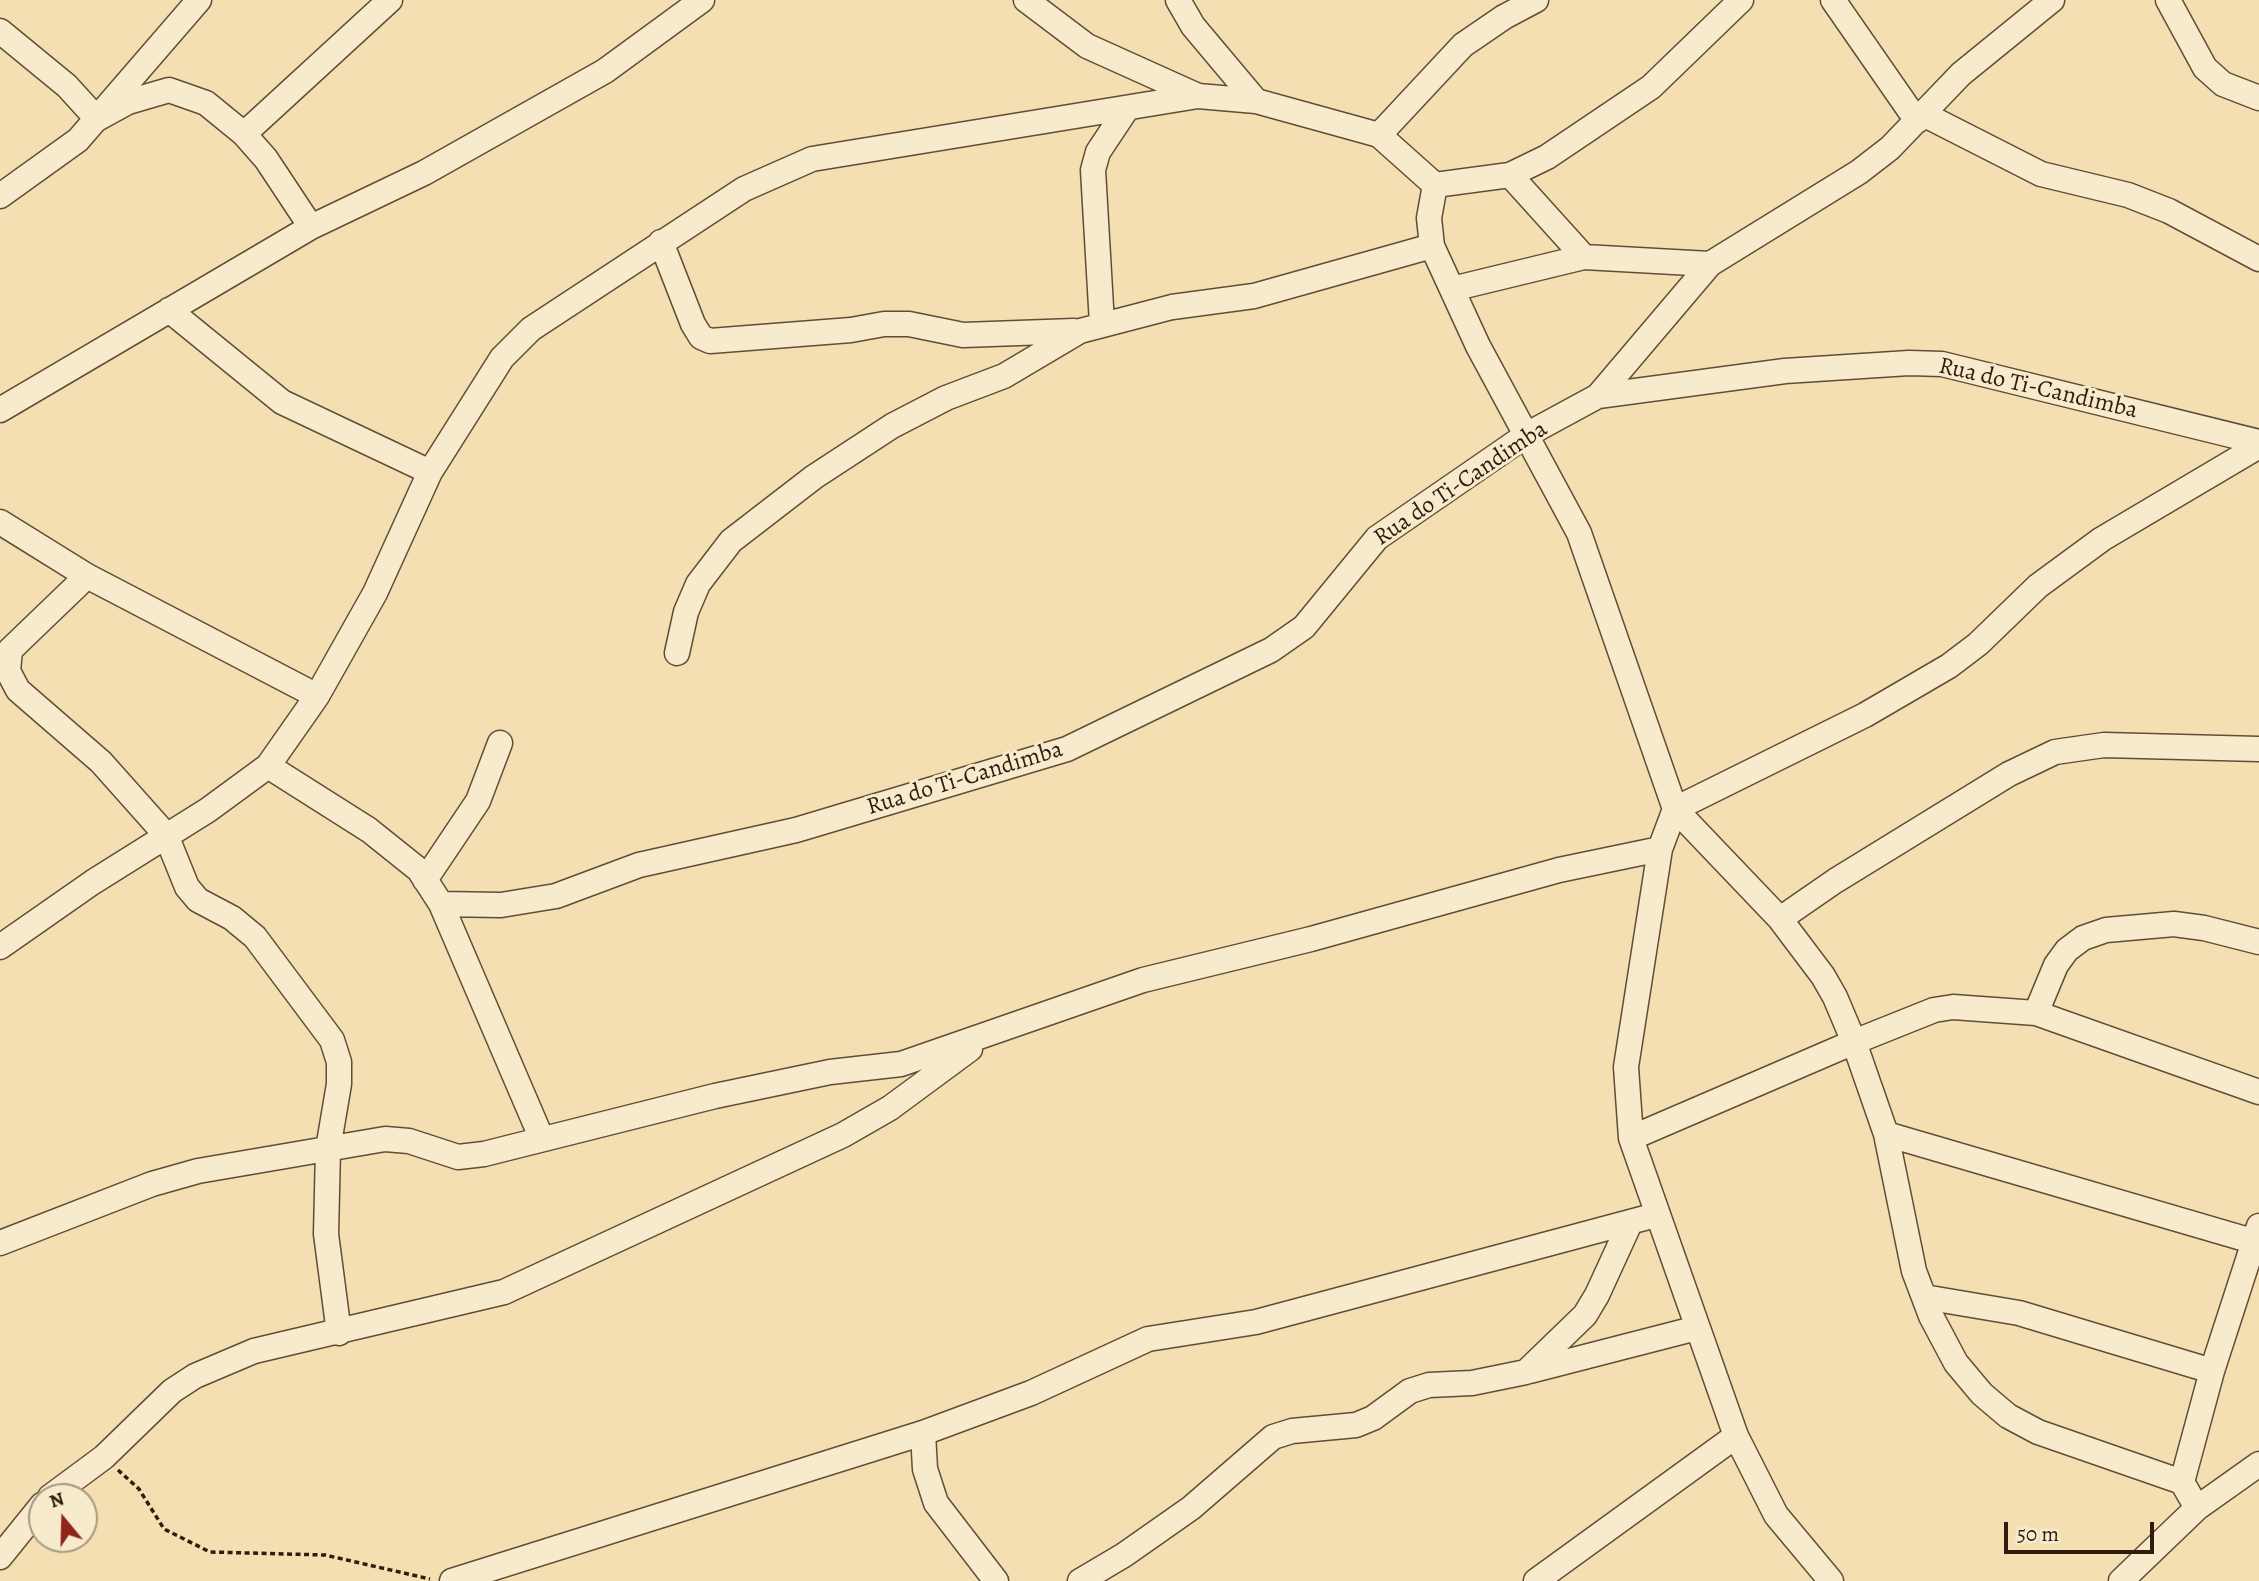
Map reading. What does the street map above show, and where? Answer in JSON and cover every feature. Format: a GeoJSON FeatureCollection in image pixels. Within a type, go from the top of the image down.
{"type":"FeatureCollection","features":[{"type":"Feature","properties":{"kind":"street"},"geometry":{"type":"LineString","coordinates":[[0,196],[78,140],[199,0]]}},
{"type":"Feature","properties":{"kind":"street"},"geometry":{"type":"LineString","coordinates":[[244,134],[390,0]]}},
{"type":"Feature","properties":{"kind":"street"},"geometry":{"type":"LineString","coordinates":[[0,410],[311,227],[424,173],[605,71],[702,0]]}},
{"type":"Feature","properties":{"kind":"street"},"geometry":{"type":"LineString","coordinates":[[1026,0],[1087,46],[1198,96]]}},
{"type":"Feature","properties":{"kind":"street"},"geometry":{"type":"LineString","coordinates":[[1178,0],[1193,26],[1256,101]]}},
{"type":"Feature","properties":{"kind":"street"},"geometry":{"type":"LineString","coordinates":[[1379,135],[1463,45],[1504,17],[1536,0]]}},
{"type":"Feature","properties":{"kind":"street"},"geometry":{"type":"LineString","coordinates":[[0,947],[93,881],[208,810],[268,766],[317,696],[375,593],[430,472],[502,358],[531,328],[744,189],[812,159],[1126,110],[1198,96],[1256,101],[1379,135],[1436,185],[1510,175],[1547,157],[1630,104],[1741,0]]}},
{"type":"Feature","properties":{"kind":"street"},"geometry":{"type":"LineString","coordinates":[[1833,0],[1920,117],[2041,174],[2128,195],[2169,211],[2259,259]]}},
{"type":"Feature","properties":{"kind":"street"},"geometry":{"type":"LineString","coordinates":[[1598,396],[1710,264],[1859,172],[1920,117],[1961,74],[2052,0]]}},
{"type":"Feature","properties":{"kind":"street"},"geometry":{"type":"LineString","coordinates":[[2168,0],[2205,68],[2223,84],[2259,98]]}},
{"type":"Feature","properties":{"kind":"street"},"geometry":{"type":"LineString","coordinates":[[0,32],[67,86],[97,119]]}},
{"type":"Feature","properties":{"kind":"street"},"geometry":{"type":"LineString","coordinates":[[97,119],[128,102],[169,90],[206,103],[244,134],[266,159],[311,227]]}},
{"type":"Feature","properties":{"kind":"street"},"geometry":{"type":"LineString","coordinates":[[1091,327],[1093,170],[1098,152],[1126,110]]}},
{"type":"Feature","properties":{"kind":"street"},"geometry":{"type":"LineString","coordinates":[[1510,175],[1584,257]]}},
{"type":"Feature","properties":{"kind":"street"},"geometry":{"type":"LineString","coordinates":[[1436,185],[1429,218],[1432,246],[1478,346],[1528,434],[1579,533],[1675,809],[1780,919],[1823,976],[1854,1042],[1886,1134],[1914,1271],[1956,1363],[1982,1394],[2008,1416],[2038,1432],[2182,1482],[2197,1508]]}},
{"type":"Feature","properties":{"kind":"street"},"geometry":{"type":"LineString","coordinates":[[662,242],[692,324],[701,337],[710,341],[851,330],[884,324],[909,324],[963,335],[1091,327],[1172,307],[1254,296],[1432,246]]}},
{"type":"Feature","properties":{"kind":"street"},"geometry":{"type":"LineString","coordinates":[[1452,289],[1584,257],[1710,264]]}},
{"type":"Feature","properties":{"kind":"street"},"geometry":{"type":"LineString","coordinates":[[169,310],[282,402],[430,472]]}},
{"type":"Feature","properties":{"kind":"street"},"geometry":{"type":"LineString","coordinates":[[677,653],[686,612],[698,584],[731,541],[892,426],[946,398],[1004,376],[1091,327]]}},
{"type":"Feature","properties":{"kind":"street","name":"Rua do Ti-Candimba"},"geometry":{"type":"LineString","coordinates":[[441,904],[502,905],[556,896],[639,865],[786,833],[1067,749],[1271,650],[1304,626],[1377,538],[1528,434],[1598,396],[1785,371],[1909,363],[1942,364],[2259,444]]}},
{"type":"Feature","properties":{"kind":"street"},"geometry":{"type":"LineString","coordinates":[[1831,1581],[1776,1515],[1736,1436],[1631,1138],[1626,1067],[1660,849],[1675,809],[1865,715],[1949,666],[1978,644],[2038,586],[2102,539],[2259,444]]}},
{"type":"Feature","properties":{"kind":"street"},"geometry":{"type":"LineString","coordinates":[[0,522],[87,576],[317,696]]}},
{"type":"Feature","properties":{"kind":"street"},"geometry":{"type":"LineString","coordinates":[[87,576],[10,650],[8,671],[18,690],[101,762],[166,835],[192,893],[255,937],[332,1040],[340,1062],[339,1084],[327,1149],[326,1234],[338,1333]]}},
{"type":"Feature","properties":{"kind":"street"},"geometry":{"type":"LineString","coordinates":[[425,880],[478,801],[500,743]]}},
{"type":"Feature","properties":{"kind":"street"},"geometry":{"type":"LineString","coordinates":[[1780,919],[1835,881],[2009,774],[2055,752],[2104,745],[2259,749]]}},
{"type":"Feature","properties":{"kind":"street"},"geometry":{"type":"LineString","coordinates":[[268,766],[398,851],[425,880],[441,904],[541,1137]]}},
{"type":"Feature","properties":{"kind":"street"},"geometry":{"type":"LineString","coordinates":[[0,1243],[163,1181],[198,1171],[386,1139],[409,1141],[458,1157],[503,1150],[541,1137],[831,1072],[901,1063],[1143,980],[1311,939],[1559,870],[1660,849]]}},
{"type":"Feature","properties":{"kind":"street"},"geometry":{"type":"LineString","coordinates":[[2036,1013],[2056,965],[2067,950],[2083,939],[2106,930],[2174,925],[2204,928],[2259,942]]}},
{"type":"Feature","properties":{"kind":"street"},"geometry":{"type":"LineString","coordinates":[[1631,1138],[1854,1042],[1934,1010],[1953,1007],[2036,1013],[2259,1092]]}},
{"type":"Feature","properties":{"kind":"street"},"geometry":{"type":"LineString","coordinates":[[69,1483],[104,1457],[172,1391],[195,1376],[254,1351],[504,1292],[870,1121],[988,1035]]}},
{"type":"Feature","properties":{"kind":"street"},"geometry":{"type":"LineString","coordinates":[[1886,1134],[2258,1237],[2212,1371],[2182,1482]]}},
{"type":"Feature","properties":{"kind":"street"},"geometry":{"type":"LineString","coordinates":[[452,1581],[923,1433],[1031,1393],[1148,1339],[1256,1322],[1656,1215]]}},
{"type":"Feature","properties":{"kind":"street"},"geometry":{"type":"LineString","coordinates":[[1526,1372],[1585,1315],[1630,1223]]}},
{"type":"Feature","properties":{"kind":"street"},"geometry":{"type":"LineString","coordinates":[[1924,1297],[2019,1313],[2212,1371]]}},
{"type":"Feature","properties":{"kind":"street"},"geometry":{"type":"LineString","coordinates":[[1080,1581],[1124,1555],[1191,1508],[1273,1437],[1292,1431],[1356,1425],[1373,1418],[1410,1391],[1429,1385],[1472,1383],[1526,1372],[1697,1328]]}},
{"type":"Feature","properties":{"kind":"street"},"geometry":{"type":"LineString","coordinates":[[923,1433],[925,1469],[936,1503],[996,1581]]}},
{"type":"Feature","properties":{"kind":"street"},"geometry":{"type":"LineString","coordinates":[[1536,1581],[1736,1436]]}},
{"type":"Feature","properties":{"kind":"street"},"geometry":{"type":"LineString","coordinates":[[2129,1578],[2197,1508],[2259,1464]]}},
{"type":"Feature","properties":{"kind":"street"},"geometry":{"type":"LineString","coordinates":[[0,1557],[28,1522]]}},
{"type":"Feature","properties":{"kind":"path"},"geometry":{"type":"LineString","coordinates":[[104,1457],[139,1489],[164,1529],[209,1552],[325,1555],[439,1581]]}}]}
